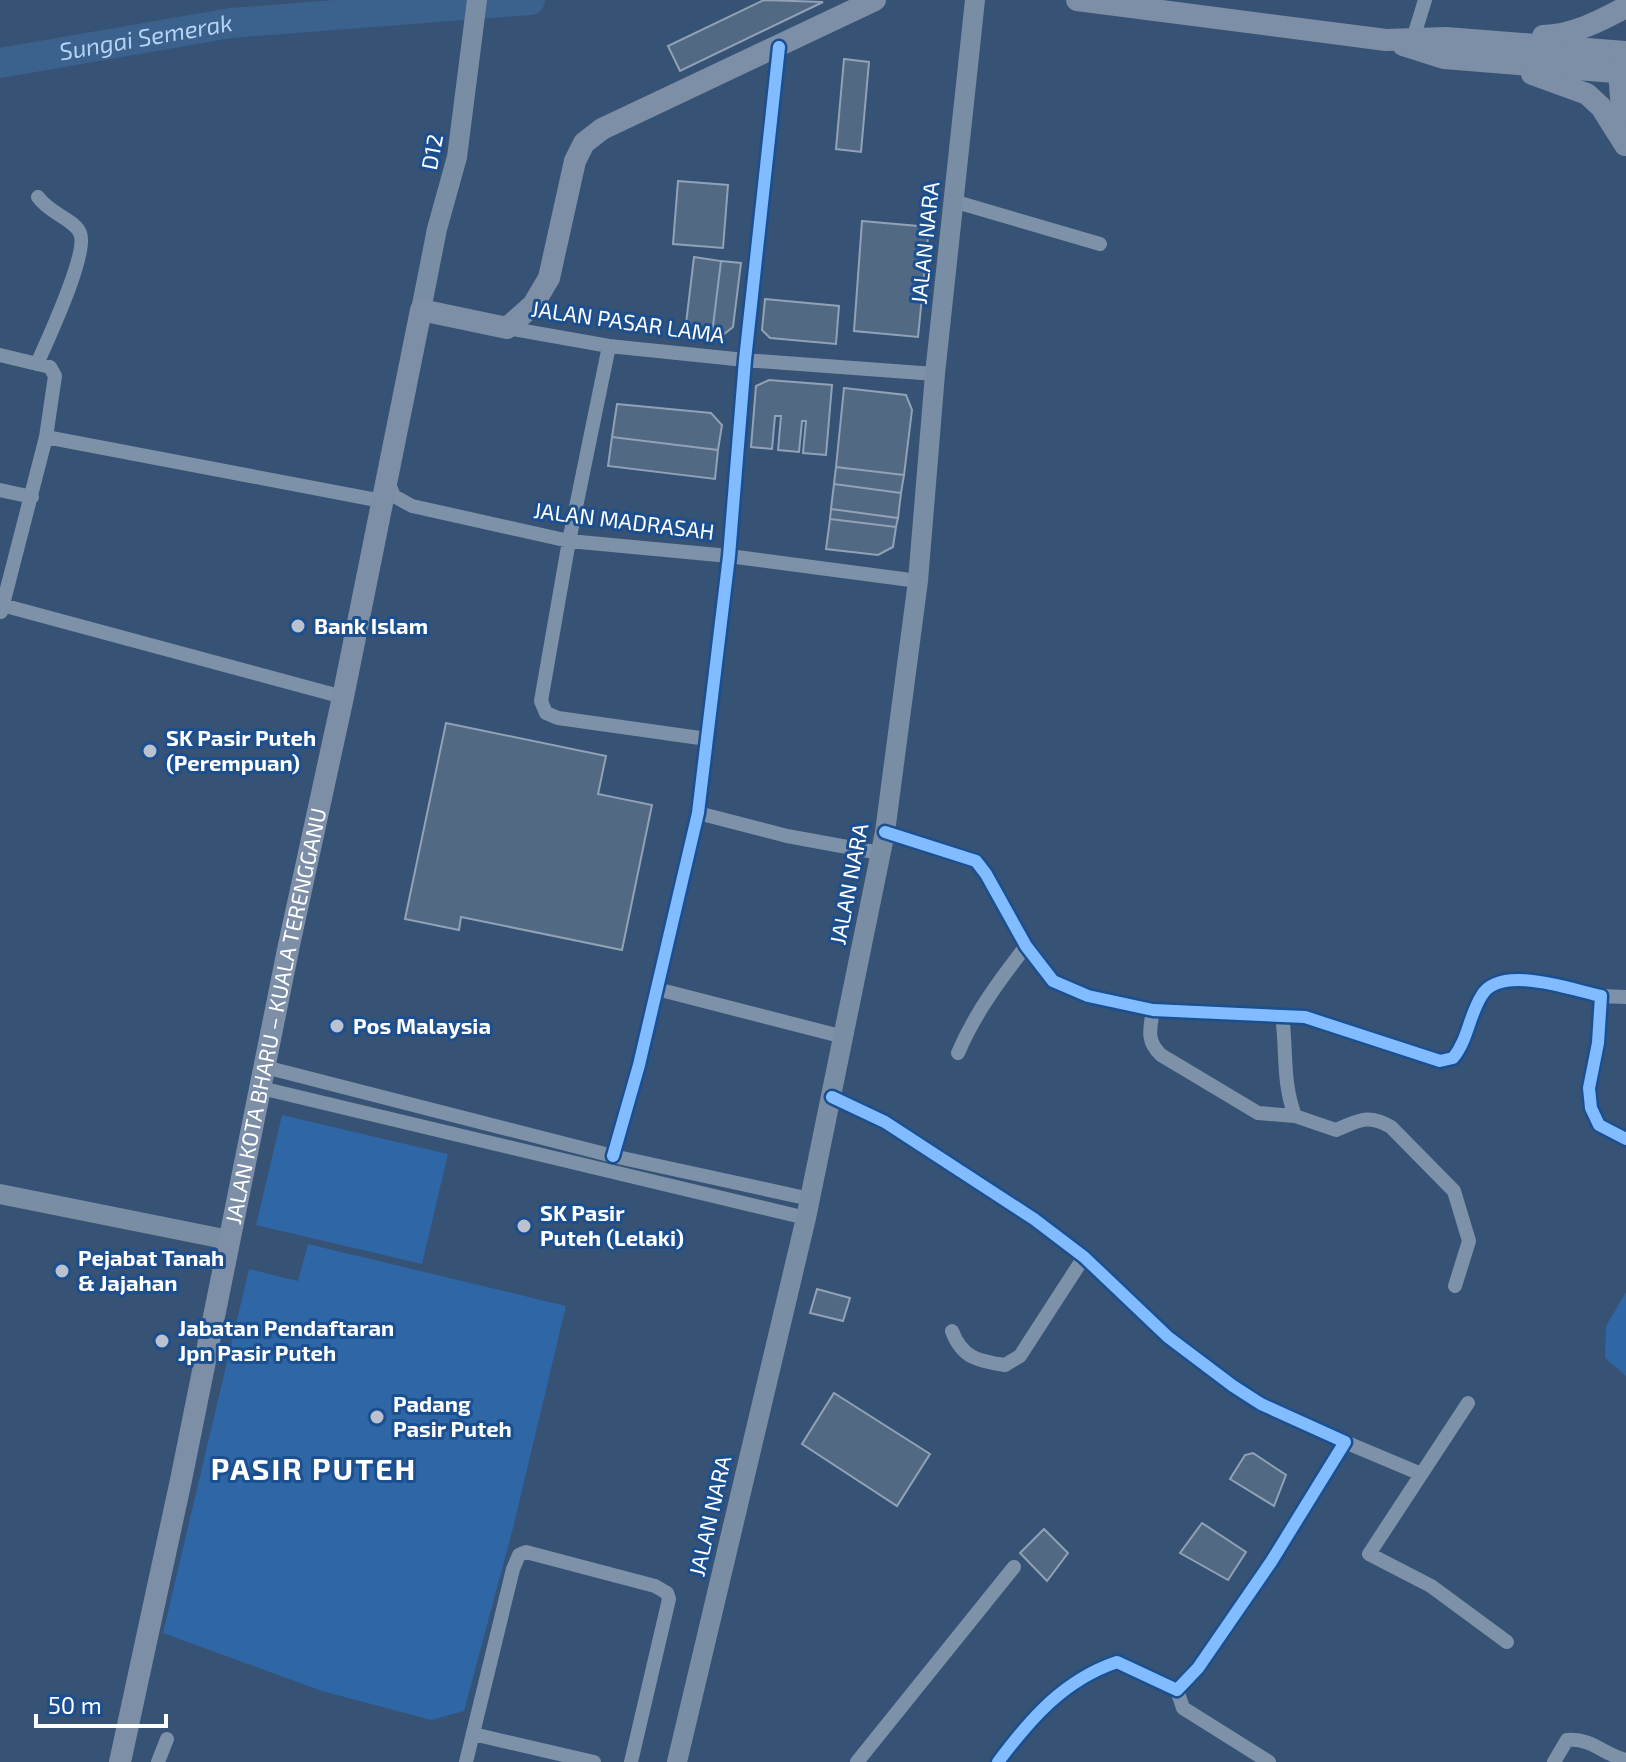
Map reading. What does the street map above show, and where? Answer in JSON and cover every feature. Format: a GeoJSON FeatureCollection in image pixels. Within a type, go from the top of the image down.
{"type":"FeatureCollection","features":[{"type":"Feature","properties":{"kind":"main road","name":"D12"},"geometry":{"type":"LineString","coordinates":[[421,310],[437,229],[457,157],[477,0]]}},
{"type":"Feature","properties":{"kind":"main road"},"geometry":{"type":"LineString","coordinates":[[421,310],[507,328],[533,305],[549,278],[575,161],[584,143],[602,129],[875,0]]}},
{"type":"Feature","properties":{"kind":"main road","name":"JALAN NARA"},"geometry":{"type":"LineString","coordinates":[[677,1762],[808,1208],[885,832],[918,581],[935,374],[975,0]]}},
{"type":"Feature","properties":{"kind":"main road"},"geometry":{"type":"LineString","coordinates":[[1077,0],[1445,48],[1624,58],[1626,147]]}},
{"type":"Feature","properties":{"kind":"main road"},"geometry":{"type":"LineString","coordinates":[[1445,48],[1561,35],[1601,21],[1626,7]]}},
{"type":"Feature","properties":{"kind":"main road"},"geometry":{"type":"LineString","coordinates":[[1386,40],[1413,39],[1587,94],[1601,107],[1626,147]]}},
{"type":"Feature","properties":{"kind":"main road","name":"JALAN KOTA BHARU – KUALA TERENGGANU"},"geometry":{"type":"LineString","coordinates":[[126,1760],[229,1240],[421,310]]}},
{"type":"Feature","properties":{"kind":"main road"},"geometry":{"type":"LineString","coordinates":[[0,1194],[229,1240]]}},
{"type":"Feature","properties":{"kind":"street"},"geometry":{"type":"LineString","coordinates":[[1413,39],[1425,0]]}},
{"type":"Feature","properties":{"kind":"street"},"geometry":{"type":"LineString","coordinates":[[613,1156],[657,989],[698,813],[729,556],[745,360],[779,47]]}},
{"type":"Feature","properties":{"kind":"street"},"geometry":{"type":"LineString","coordinates":[[37,364],[68,291],[82,248],[82,236],[75,225],[45,207],[38,197]]}},
{"type":"Feature","properties":{"kind":"street"},"geometry":{"type":"LineString","coordinates":[[953,201],[1100,244]]}},
{"type":"Feature","properties":{"kind":"street","name":"JALAN PASAR LAMA"},"geometry":{"type":"LineString","coordinates":[[507,328],[609,346],[935,374]]}},
{"type":"Feature","properties":{"kind":"street"},"geometry":{"type":"LineString","coordinates":[[609,346],[569,541],[541,701],[546,713],[558,718],[707,739]]}},
{"type":"Feature","properties":{"kind":"street"},"geometry":{"type":"LineString","coordinates":[[0,355],[50,367],[55,376],[46,437],[1,610],[343,697]]}},
{"type":"Feature","properties":{"kind":"street"},"geometry":{"type":"LineString","coordinates":[[46,437],[384,490]]}},
{"type":"Feature","properties":{"kind":"street"},"geometry":{"type":"LineString","coordinates":[[0,490],[32,497]]}},
{"type":"Feature","properties":{"kind":"street","name":"JALAN MADRASAH"},"geometry":{"type":"LineString","coordinates":[[384,490],[412,506],[569,541],[729,556],[918,581]]}},
{"type":"Feature","properties":{"kind":"street"},"geometry":{"type":"LineString","coordinates":[[698,813],[787,836],[880,853]]}},
{"type":"Feature","properties":{"kind":"street"},"geometry":{"type":"LineString","coordinates":[[885,832],[976,861],[1026,946],[1053,981],[1088,996],[1153,1010],[1282,1015],[1324,1021],[1440,1061],[1453,1058],[1460,1050],[1482,994],[1495,983],[1513,978],[1601,996],[1626,997]]}},
{"type":"Feature","properties":{"kind":"street"},"geometry":{"type":"LineString","coordinates":[[958,1053],[972,1020],[1026,946]]}},
{"type":"Feature","properties":{"kind":"street"},"geometry":{"type":"LineString","coordinates":[[657,989],[844,1037]]}},
{"type":"Feature","properties":{"kind":"street"},"geometry":{"type":"LineString","coordinates":[[1601,996],[1598,1043],[1589,1088],[1591,1108],[1599,1125],[1626,1139]]}},
{"type":"Feature","properties":{"kind":"street"},"geometry":{"type":"LineString","coordinates":[[1153,1010],[1149,1036],[1152,1046],[1161,1055],[1258,1113],[1295,1116],[1336,1130],[1363,1118],[1391,1127],[1454,1191],[1469,1241],[1455,1286]]}},
{"type":"Feature","properties":{"kind":"street"},"geometry":{"type":"LineString","coordinates":[[1282,1015],[1287,1052],[1285,1078],[1295,1116]]}},
{"type":"Feature","properties":{"kind":"street"},"geometry":{"type":"LineString","coordinates":[[263,1078],[613,1156],[808,1208]]}},
{"type":"Feature","properties":{"kind":"street"},"geometry":{"type":"LineString","coordinates":[[263,1078],[808,1208]]}},
{"type":"Feature","properties":{"kind":"street"},"geometry":{"type":"LineString","coordinates":[[832,1097],[885,1122],[1034,1219],[1084,1257],[1168,1337],[1261,1404],[1421,1474]]}},
{"type":"Feature","properties":{"kind":"street"},"geometry":{"type":"LineString","coordinates":[[952,1331],[959,1349],[982,1362],[1005,1365],[1020,1356],[1084,1257]]}},
{"type":"Feature","properties":{"kind":"street"},"geometry":{"type":"LineString","coordinates":[[1468,1403],[1369,1554],[1431,1586],[1507,1642]]}},
{"type":"Feature","properties":{"kind":"street"},"geometry":{"type":"LineString","coordinates":[[1177,1690],[1198,1668],[1271,1562],[1345,1442]]}},
{"type":"Feature","properties":{"kind":"street"},"geometry":{"type":"LineString","coordinates":[[466,1762],[513,1569],[519,1555],[526,1552],[655,1586],[667,1593],[669,1599],[631,1762]]}},
{"type":"Feature","properties":{"kind":"street"},"geometry":{"type":"LineString","coordinates":[[857,1762],[1014,1567]]}},
{"type":"Feature","properties":{"kind":"street"},"geometry":{"type":"LineString","coordinates":[[998,1762],[1019,1734],[1065,1688],[1097,1669],[1117,1662],[1177,1690],[1183,1708],[1269,1762]]}},
{"type":"Feature","properties":{"kind":"street"},"geometry":{"type":"LineString","coordinates":[[473,1734],[594,1762]]}},
{"type":"Feature","properties":{"kind":"street"},"geometry":{"type":"LineString","coordinates":[[158,1762],[167,1739]]}},
{"type":"Feature","properties":{"kind":"street"},"geometry":{"type":"LineString","coordinates":[[1554,1762],[1567,1740],[1582,1739],[1614,1757],[1626,1760]]}},
{"type":"Feature","properties":{"kind":"shaded area"},"geometry":{"type":"Polygon","coordinates":[[[282,1115],[448,1154],[422,1264],[256,1225],[282,1115]]]}},
{"type":"Feature","properties":{"kind":"shaded area","name":"Padang Pasir Puteh"},"geometry":{"type":"Polygon","coordinates":[[[308,1244],[566,1306],[513,1528],[464,1711],[431,1720],[322,1691],[163,1633],[249,1269],[298,1281],[308,1244]]]}},
{"type":"Feature","properties":{"kind":"shaded area"},"geometry":{"type":"Polygon","coordinates":[[[1626,1292],[1626,1376],[1605,1358],[1606,1326],[1626,1292]]]}},
{"type":"Feature","properties":{"kind":"building"},"geometry":{"type":"Polygon","coordinates":[[[764,0],[823,2],[680,71],[668,46],[764,0]]]}},
{"type":"Feature","properties":{"kind":"building"},"geometry":{"type":"Polygon","coordinates":[[[844,59],[869,62],[861,152],[836,149],[844,59]]]}},
{"type":"Feature","properties":{"kind":"building"},"geometry":{"type":"Polygon","coordinates":[[[678,181],[728,185],[723,248],[673,244],[678,181]]]}},
{"type":"Feature","properties":{"kind":"building"},"geometry":{"type":"Polygon","coordinates":[[[862,221],[929,227],[918,337],[854,331],[862,221]]]}},
{"type":"Feature","properties":{"kind":"building"},"geometry":{"type":"Polygon","coordinates":[[[694,257],[721,261],[712,334],[685,332],[694,257]]]}},
{"type":"Feature","properties":{"kind":"building"},"geometry":{"type":"Polygon","coordinates":[[[721,261],[741,263],[733,327],[723,335],[712,334],[721,261]]]}},
{"type":"Feature","properties":{"kind":"building"},"geometry":{"type":"Polygon","coordinates":[[[765,299],[839,306],[836,344],[770,338],[762,330],[765,299]]]}},
{"type":"Feature","properties":{"kind":"building"},"geometry":{"type":"Polygon","coordinates":[[[769,380],[832,385],[826,455],[803,453],[806,421],[802,421],[799,452],[778,450],[781,416],[775,416],[772,449],[751,447],[756,386],[769,380]]]}},
{"type":"Feature","properties":{"kind":"building"},"geometry":{"type":"Polygon","coordinates":[[[844,388],[906,395],[912,410],[904,475],[836,467],[844,388]]]}},
{"type":"Feature","properties":{"kind":"building"},"geometry":{"type":"Polygon","coordinates":[[[617,404],[711,413],[722,425],[718,450],[612,437],[617,404]]]}},
{"type":"Feature","properties":{"kind":"building"},"geometry":{"type":"Polygon","coordinates":[[[612,437],[718,450],[715,479],[608,466],[612,437]]]}},
{"type":"Feature","properties":{"kind":"building"},"geometry":{"type":"Polygon","coordinates":[[[836,467],[904,475],[901,493],[834,484],[836,467]]]}},
{"type":"Feature","properties":{"kind":"building"},"geometry":{"type":"Polygon","coordinates":[[[834,484],[901,493],[898,518],[831,509],[834,484]]]}},
{"type":"Feature","properties":{"kind":"building"},"geometry":{"type":"Polygon","coordinates":[[[831,509],[898,518],[896,527],[830,519],[831,509]]]}},
{"type":"Feature","properties":{"kind":"building"},"geometry":{"type":"Polygon","coordinates":[[[830,519],[896,527],[893,547],[878,555],[826,549],[830,519]]]}},
{"type":"Feature","properties":{"kind":"building"},"geometry":{"type":"Polygon","coordinates":[[[446,723],[606,756],[598,794],[652,805],[622,950],[461,917],[459,930],[405,919],[446,723]]]}},
{"type":"Feature","properties":{"kind":"building"},"geometry":{"type":"Polygon","coordinates":[[[817,1289],[850,1298],[843,1321],[810,1313],[817,1289]]]}},
{"type":"Feature","properties":{"kind":"building"},"geometry":{"type":"Polygon","coordinates":[[[834,1393],[930,1454],[897,1506],[802,1444],[834,1393]]]}},
{"type":"Feature","properties":{"kind":"building"},"geometry":{"type":"Polygon","coordinates":[[[1253,1453],[1286,1475],[1274,1506],[1230,1479],[1245,1455],[1253,1453]]]}},
{"type":"Feature","properties":{"kind":"building"},"geometry":{"type":"Polygon","coordinates":[[[1202,1523],[1246,1552],[1228,1580],[1180,1553],[1202,1523]]]}},
{"type":"Feature","properties":{"kind":"building"},"geometry":{"type":"Polygon","coordinates":[[[1044,1529],[1068,1553],[1047,1581],[1020,1553],[1044,1529]]]}},
{"type":"Feature","properties":{"kind":"waterway","name":"Sungai Semerak"},"geometry":{"type":"LineString","coordinates":[[0,63],[231,23],[530,0]]}},
{"type":"Feature","properties":{"kind":"cycle path"},"geometry":{"type":"LineString","coordinates":[[613,1156],[639,1065],[698,813],[729,556],[745,360],[779,47]]}},
{"type":"Feature","properties":{"kind":"cycle path"},"geometry":{"type":"LineString","coordinates":[[885,832],[976,861],[1026,946],[1053,981],[1088,996],[1153,1010],[1305,1017],[1440,1061],[1453,1058],[1458,1051],[1482,995],[1491,986],[1520,980],[1601,996],[1598,1043],[1589,1088],[1591,1108],[1599,1125],[1626,1139]]}},
{"type":"Feature","properties":{"kind":"cycle path"},"geometry":{"type":"LineString","coordinates":[[832,1097],[885,1122],[1034,1219],[1084,1257],[1168,1337],[1233,1386],[1261,1404],[1345,1442],[1271,1562],[1198,1668],[1177,1690],[1117,1662],[1081,1679],[1050,1702],[998,1762]]}},
{"type":"Feature","properties":{"kind":"place","name":"Bank Islam"},"geometry":{"type":"Point","coordinates":[298,626]}},
{"type":"Feature","properties":{"kind":"place","name":"SK Pasir Puteh (Perempuan)"},"geometry":{"type":"Point","coordinates":[150,751]}},
{"type":"Feature","properties":{"kind":"place","name":"Pos Malaysia"},"geometry":{"type":"Point","coordinates":[337,1026]}},
{"type":"Feature","properties":{"kind":"place","name":"SK Pasir Puteh (Lelaki)"},"geometry":{"type":"Point","coordinates":[524,1226]}},
{"type":"Feature","properties":{"kind":"place","name":"Pejabat Tanah & Jajahan"},"geometry":{"type":"Point","coordinates":[62,1271]}},
{"type":"Feature","properties":{"kind":"place","name":"Jabatan Pendaftaran Jpn Pasir Puteh"},"geometry":{"type":"Point","coordinates":[162,1341]}},
{"type":"Feature","properties":{"kind":"place","name":"Padang Pasir Puteh"},"geometry":{"type":"Point","coordinates":[377,1417]}},
{"type":"Feature","properties":{"kind":"district","name":"PASIR PUTEH"},"geometry":{"type":"Point","coordinates":[314,1470]}}]}
